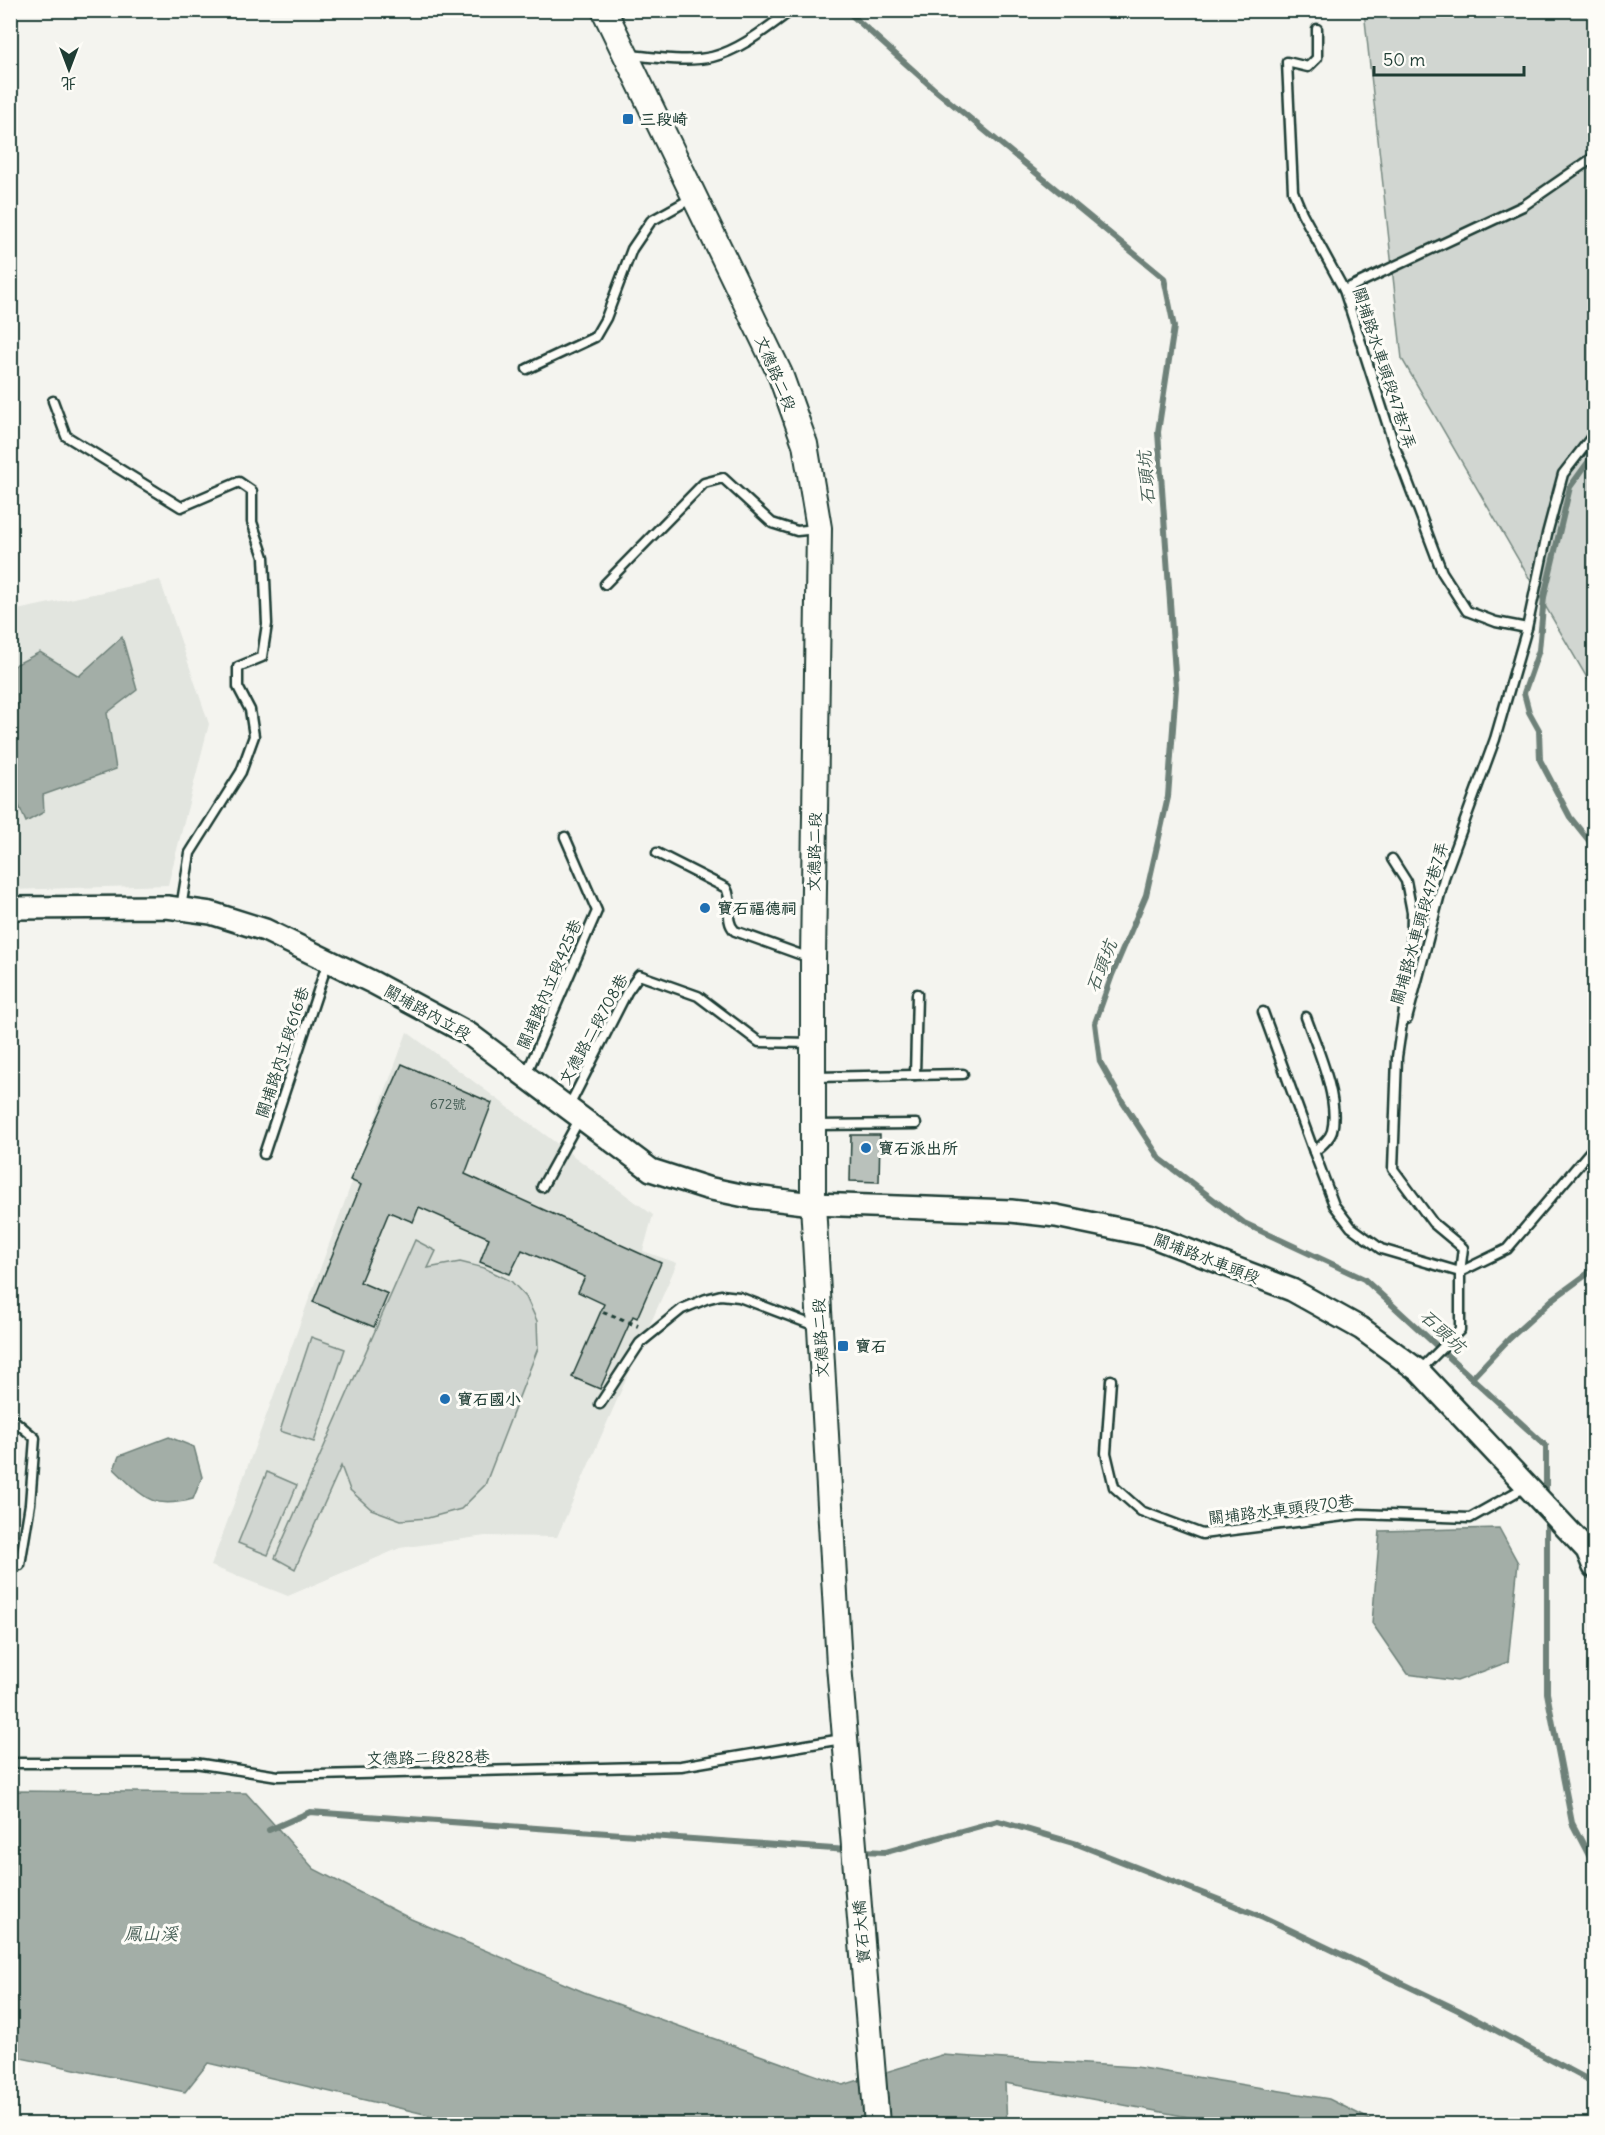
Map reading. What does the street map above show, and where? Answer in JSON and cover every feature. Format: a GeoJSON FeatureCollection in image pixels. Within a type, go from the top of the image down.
{"type":"FeatureCollection","features":[{"type":"Feature","properties":{"kind":"main road","name":"文德路二段"},"geometry":{"type":"LineString","coordinates":[[604,10],[780,374],[805,444],[819,528],[813,959],[813,1204],[838,1665],[846,1739]]}},
{"type":"Feature","properties":{"kind":"main road","name":"寶石大橋"},"geometry":{"type":"LineString","coordinates":[[846,1739],[877,2124]]}},
{"type":"Feature","properties":{"kind":"street","name":"關埔路內立段"},"geometry":{"type":"LineString","coordinates":[[10,908],[167,907],[212,913],[265,930],[470,1034],[651,1170],[706,1188],[745,1196],[813,1204]]}},
{"type":"Feature","properties":{"kind":"street","name":"關埔路水車頭段"},"geometry":{"type":"LineString","coordinates":[[813,1204],[1011,1211],[1056,1216],[1148,1235],[1292,1290],[1362,1329],[1419,1371],[1592,1555]]}},
{"type":"Feature","properties":{"kind":"lane"},"geometry":{"type":"LineString","coordinates":[[624,54],[686,60],[712,57],[732,50],[792,10]]}},
{"type":"Feature","properties":{"kind":"lane","name":"關埔路水車頭段47巷7弄"},"geometry":{"type":"LineString","coordinates":[[1317,29],[1317,58],[1308,67],[1287,62],[1293,191],[1302,213],[1344,290],[1394,446],[1442,572],[1467,611],[1496,622],[1527,628]]}},
{"type":"Feature","properties":{"kind":"lane"},"geometry":{"type":"LineString","coordinates":[[1344,290],[1523,206],[1594,157]]}},
{"type":"Feature","properties":{"kind":"lane"},"geometry":{"type":"LineString","coordinates":[[527,369],[595,337],[606,318],[632,249],[651,221],[694,197]]}},
{"type":"Feature","properties":{"kind":"lane"},"geometry":{"type":"LineString","coordinates":[[53,401],[66,436],[181,507],[239,482],[252,491],[252,522],[264,557],[267,624],[262,657],[238,667],[238,687],[250,710],[254,736],[241,772],[190,853],[181,909]]}},
{"type":"Feature","properties":{"kind":"lane","name":"關埔路水車頭段47巷7弄"},"geometry":{"type":"LineString","coordinates":[[1397,1057],[1445,875],[1495,739],[1527,628],[1546,534],[1563,474],[1594,434]]}},
{"type":"Feature","properties":{"kind":"lane"},"geometry":{"type":"LineString","coordinates":[[604,584],[704,483],[723,478],[772,523],[797,531],[819,528]]}},
{"type":"Feature","properties":{"kind":"lane","name":"關埔路內立段425巷"},"geometry":{"type":"LineString","coordinates":[[525,1077],[597,911],[565,837]]}},
{"type":"Feature","properties":{"kind":"lane"},"geometry":{"type":"LineString","coordinates":[[657,853],[726,888],[729,893],[729,921],[735,931],[813,959]]}},
{"type":"Feature","properties":{"kind":"lane"},"geometry":{"type":"LineString","coordinates":[[1392,859],[1406,881],[1412,912],[1411,962],[1397,1057],[1393,1169],[1433,1223],[1463,1248],[1460,1272],[1460,1330],[1419,1371]]}},
{"type":"Feature","properties":{"kind":"lane","name":"關埔路內立段616巷"},"geometry":{"type":"LineString","coordinates":[[264,1154],[328,960]]}},
{"type":"Feature","properties":{"kind":"lane","name":"文德路二段708巷"},"geometry":{"type":"LineString","coordinates":[[574,1113],[627,992],[639,975],[698,996],[759,1042],[813,1043]]}},
{"type":"Feature","properties":{"kind":"lane"},"geometry":{"type":"LineString","coordinates":[[915,1076],[917,994]]}},
{"type":"Feature","properties":{"kind":"lane"},"geometry":{"type":"LineString","coordinates":[[1263,1012],[1334,1205],[1351,1227],[1381,1249],[1460,1272],[1507,1249],[1594,1148]]}},
{"type":"Feature","properties":{"kind":"lane"},"geometry":{"type":"LineString","coordinates":[[1306,1017],[1329,1085],[1334,1111],[1332,1133],[1314,1152]]}},
{"type":"Feature","properties":{"kind":"lane"},"geometry":{"type":"LineString","coordinates":[[813,1077],[963,1074]]}},
{"type":"Feature","properties":{"kind":"lane"},"geometry":{"type":"LineString","coordinates":[[542,1187],[574,1113]]}},
{"type":"Feature","properties":{"kind":"lane"},"geometry":{"type":"LineString","coordinates":[[812,1125],[916,1124]]}},
{"type":"Feature","properties":{"kind":"lane"},"geometry":{"type":"LineString","coordinates":[[600,1404],[640,1343],[682,1309],[706,1299],[721,1295],[739,1297],[819,1327]]}},
{"type":"Feature","properties":{"kind":"lane","name":"關埔路水車頭段70巷"},"geometry":{"type":"LineString","coordinates":[[1111,1380],[1106,1453],[1114,1487],[1141,1511],[1202,1534],[1360,1514],[1470,1518],[1528,1486]]}},
{"type":"Feature","properties":{"kind":"lane"},"geometry":{"type":"LineString","coordinates":[[10,1417],[35,1438],[30,1504],[20,1565]]}},
{"type":"Feature","properties":{"kind":"lane","name":"文德路二段828巷"},"geometry":{"type":"LineString","coordinates":[[10,1763],[195,1763],[278,1776],[681,1766],[846,1739]]}},
{"type":"Feature","properties":{"kind":"path"},"geometry":{"type":"LineString","coordinates":[[603,1312],[636,1327],[665,1322]]}},
{"type":"Feature","properties":{"kind":"shaded area"},"geometry":{"type":"Polygon","coordinates":[[[1364,11],[1594,11],[1594,690],[1402,359],[1364,11]]]}},
{"type":"Feature","properties":{"kind":"shaded area"},"geometry":{"type":"Polygon","coordinates":[[[160,580],[209,724],[168,885],[11,890],[11,621],[17,610],[160,580]]]}},
{"type":"Feature","properties":{"kind":"shaded area","name":"寶石國小"},"geometry":{"type":"Polygon","coordinates":[[[407,1032],[653,1215],[643,1251],[677,1263],[557,1537],[485,1536],[400,1548],[288,1596],[211,1566],[407,1032]]]}},
{"type":"Feature","properties":{"kind":"shaded area"},"geometry":{"type":"Polygon","coordinates":[[[415,1240],[436,1251],[428,1268],[460,1262],[484,1268],[511,1281],[526,1297],[537,1321],[538,1348],[485,1485],[461,1509],[428,1518],[401,1520],[371,1509],[350,1490],[341,1466],[295,1569],[275,1558],[415,1240]]]}},
{"type":"Feature","properties":{"kind":"shaded area"},"geometry":{"type":"Polygon","coordinates":[[[311,1337],[345,1349],[314,1442],[280,1431],[311,1337]]]}},
{"type":"Feature","properties":{"kind":"shaded area"},"geometry":{"type":"Polygon","coordinates":[[[267,1472],[297,1485],[268,1555],[238,1543],[267,1472]]]}},
{"type":"Feature","properties":{"kind":"water"},"geometry":{"type":"Polygon","coordinates":[[[122,637],[137,690],[107,713],[116,769],[43,795],[44,812],[26,822],[11,787],[11,670],[15,665],[40,652],[79,676],[122,637]]]}},
{"type":"Feature","properties":{"kind":"water"},"geometry":{"type":"Polygon","coordinates":[[[169,1437],[194,1447],[202,1477],[193,1499],[167,1503],[149,1499],[114,1469],[119,1456],[169,1437]]]}},
{"type":"Feature","properties":{"kind":"water"},"geometry":{"type":"Polygon","coordinates":[[[1499,1528],[1518,1563],[1508,1662],[1457,1681],[1407,1674],[1372,1623],[1380,1531],[1499,1528]]]}},
{"type":"Feature","properties":{"kind":"water","name":"鳳山溪"},"geometry":{"type":"Polygon","coordinates":[[[11,1791],[246,1793],[314,1869],[411,1919],[584,1992],[843,2085],[942,2055],[1136,2067],[1329,2099],[1379,2124],[1226,2124],[1005,2083],[1007,2124],[467,2124],[208,2063],[185,2092],[11,2056],[11,1791]]]}},
{"type":"Feature","properties":{"kind":"building"},"geometry":{"type":"Polygon","coordinates":[[[402,1064],[492,1103],[465,1174],[661,1263],[637,1318],[633,1316],[600,1389],[572,1377],[604,1304],[578,1292],[585,1277],[522,1250],[510,1274],[480,1262],[489,1238],[419,1207],[413,1222],[389,1212],[360,1282],[388,1294],[374,1327],[313,1302],[361,1185],[350,1180],[402,1064]]]}},
{"type":"Feature","properties":{"kind":"building","name":"寶石派出所"},"geometry":{"type":"Polygon","coordinates":[[[851,1135],[880,1135],[879,1182],[850,1181],[851,1135]]]}},
{"type":"Feature","properties":{"kind":"waterway","name":"石頭坑"},"geometry":{"type":"LineString","coordinates":[[846,10],[933,88],[1164,278],[1174,327],[1158,432],[1176,687],[1168,797],[1146,895],[1112,975],[1095,1023],[1100,1062],[1122,1101],[1160,1159],[1244,1223],[1364,1279],[1546,1446],[1546,1499]]}},
{"type":"Feature","properties":{"kind":"waterway"},"geometry":{"type":"LineString","coordinates":[[1594,454],[1570,487],[1544,597],[1539,650],[1524,693],[1529,712],[1539,730],[1540,760],[1570,817],[1594,847]]}},
{"type":"Feature","properties":{"kind":"waterway"},"geometry":{"type":"LineString","coordinates":[[1472,1378],[1509,1339],[1553,1299],[1594,1269]]}},
{"type":"Feature","properties":{"kind":"waterway","name":"石頭坑"},"geometry":{"type":"LineString","coordinates":[[1547,1516],[1547,1693],[1572,1823],[1594,1865]]}},
{"type":"Feature","properties":{"kind":"waterway"},"geometry":{"type":"LineString","coordinates":[[269,1830],[310,1812],[848,1850]]}},
{"type":"Feature","properties":{"kind":"waterway"},"geometry":{"type":"LineString","coordinates":[[861,1851],[886,1852],[998,1821],[1077,1844],[1263,1917],[1458,2010],[1594,2083]]}},
{"type":"Feature","properties":{"kind":"place","name":"三段崎"},"geometry":{"type":"Point","coordinates":[628,119]}},
{"type":"Feature","properties":{"kind":"place","name":"寶石福德祠"},"geometry":{"type":"Point","coordinates":[705,908]}},
{"type":"Feature","properties":{"kind":"place","name":"寶石派出所"},"geometry":{"type":"Point","coordinates":[866,1148]}},
{"type":"Feature","properties":{"kind":"place","name":"寶石"},"geometry":{"type":"Point","coordinates":[843,1346]}},
{"type":"Feature","properties":{"kind":"place","name":"寶石國小"},"geometry":{"type":"Point","coordinates":[445,1399]}}]}
